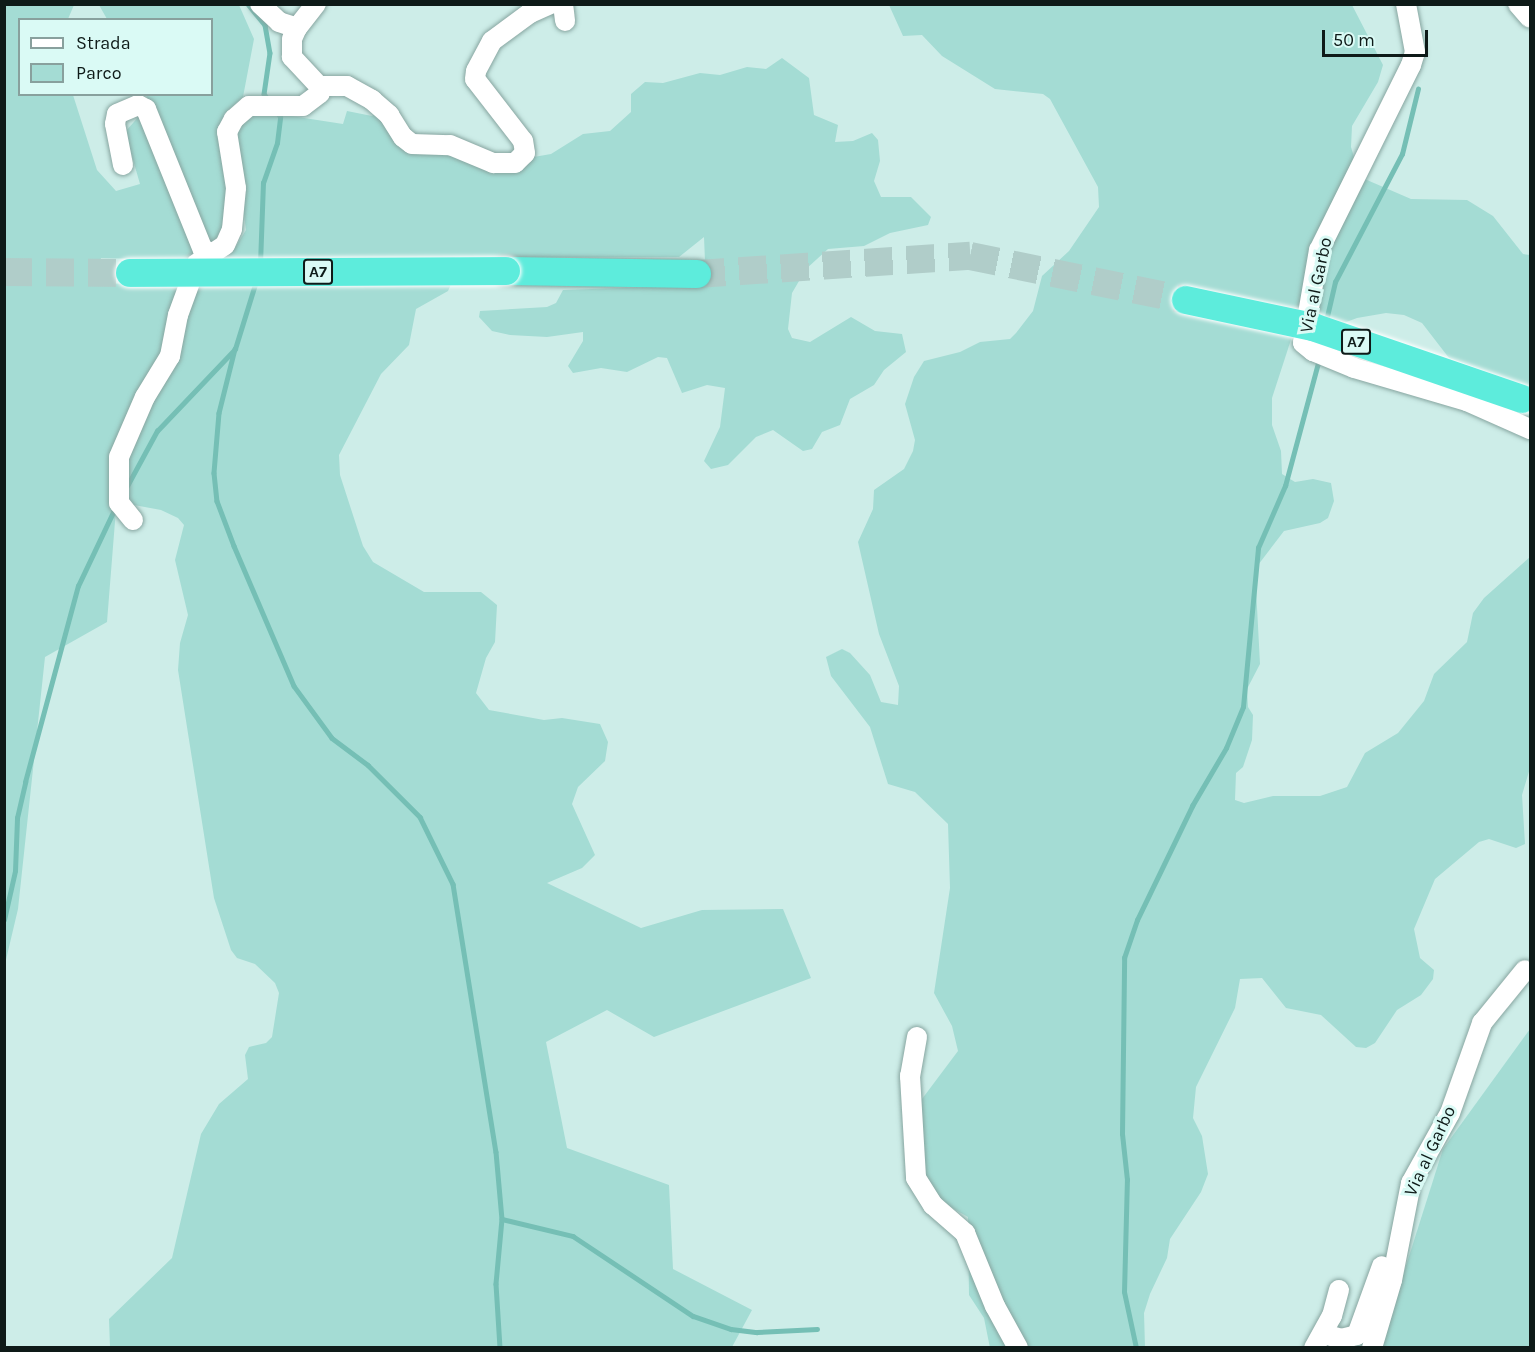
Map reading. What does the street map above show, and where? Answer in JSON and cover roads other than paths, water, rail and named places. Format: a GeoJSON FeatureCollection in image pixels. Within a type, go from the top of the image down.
{"type":"FeatureCollection","features":[{"type":"Feature","properties":{"kind":"highway","name":"A7"},"geometry":{"type":"LineString","coordinates":[[130,273],[506,271],[698,274]]}},
{"type":"Feature","properties":{"kind":"highway","name":"A7"},"geometry":{"type":"LineString","coordinates":[[1186,300],[1312,327],[1526,401]]}},
{"type":"Feature","properties":{"kind":"street"},"geometry":{"type":"LineString","coordinates":[[260,4],[279,22],[297,28]]}},
{"type":"Feature","properties":{"kind":"street"},"geometry":{"type":"LineString","coordinates":[[203,250],[213,253],[225,245],[232,229],[236,188],[227,132],[234,119],[249,106],[303,106],[320,93],[319,86],[292,57],[292,39],[297,28],[316,4]]}},
{"type":"Feature","properties":{"kind":"street"},"geometry":{"type":"LineString","coordinates":[[319,86],[347,86],[372,100],[389,114],[403,136],[412,144],[450,145],[493,163],[515,163],[525,153],[523,141],[475,79],[476,71],[492,41],[530,13],[550,4]]}},
{"type":"Feature","properties":{"kind":"street","name":"Via al Garbo"},"geometry":{"type":"LineString","coordinates":[[1406,4],[1414,52],[1411,65],[1320,250],[1303,343],[1354,368],[1426,392],[1467,401],[1530,429]]}},
{"type":"Feature","properties":{"kind":"street"},"geometry":{"type":"LineString","coordinates":[[1518,4],[1530,18]]}},
{"type":"Feature","properties":{"kind":"street"},"geometry":{"type":"LineString","coordinates":[[123,165],[115,124],[117,114],[138,105],[146,109],[203,250],[178,315],[170,356],[145,397],[118,457],[119,503],[133,519]]}},
{"type":"Feature","properties":{"kind":"street","name":"Via al Garbo"},"geometry":{"type":"LineString","coordinates":[[1372,1347],[1392,1280],[1411,1183],[1450,1113],[1482,1023],[1525,970]]}},
{"type":"Feature","properties":{"kind":"street"},"geometry":{"type":"LineString","coordinates":[[917,1037],[910,1076],[916,1178],[933,1205],[965,1233],[994,1306],[1018,1347]]}},
{"type":"Feature","properties":{"kind":"street"},"geometry":{"type":"LineString","coordinates":[[1339,1290],[1319,1341],[1357,1335],[1383,1266],[1398,1188]]}},
{"type":"Feature","properties":{"kind":"waterway"},"geometry":{"type":"LineString","coordinates":[[248,4],[265,25],[270,53],[264,94],[268,99]]}},
{"type":"Feature","properties":{"kind":"waterway"},"geometry":{"type":"LineString","coordinates":[[1326,321],[1335,282],[1402,154],[1418,89]]}},
{"type":"Feature","properties":{"kind":"waterway"},"geometry":{"type":"LineString","coordinates":[[260,264],[263,183],[277,143],[280,117],[276,111]]}},
{"type":"Feature","properties":{"kind":"waterway"},"geometry":{"type":"LineString","coordinates":[[126,488],[157,431],[235,349],[256,281]]}},
{"type":"Feature","properties":{"kind":"waterway"},"geometry":{"type":"LineString","coordinates":[[235,349],[219,413],[214,473],[217,501],[234,546],[294,686],[332,738],[368,765],[420,817],[453,884],[496,1152],[502,1219],[496,1284],[500,1348]]}},
{"type":"Feature","properties":{"kind":"waterway"},"geometry":{"type":"LineString","coordinates":[[1136,1348],[1124,1292],[1127,1180],[1122,1134],[1124,958],[1137,920],[1192,806],[1226,748],[1243,707],[1258,548],[1285,486],[1319,359]]}},
{"type":"Feature","properties":{"kind":"waterway"},"geometry":{"type":"LineString","coordinates":[[4,920],[15,871],[17,818],[78,586],[116,506]]}},
{"type":"Feature","properties":{"kind":"waterway"},"geometry":{"type":"LineString","coordinates":[[502,1219],[573,1236],[693,1316],[731,1329],[757,1332],[817,1329]]}},
{"type":"Feature","properties":{"kind":"tunnel"},"geometry":{"type":"LineString","coordinates":[[697,274],[970,256],[1186,300]]}},
{"type":"Feature","properties":{"kind":"tunnel"},"geometry":{"type":"LineString","coordinates":[[4,272],[130,273]]}}]}
